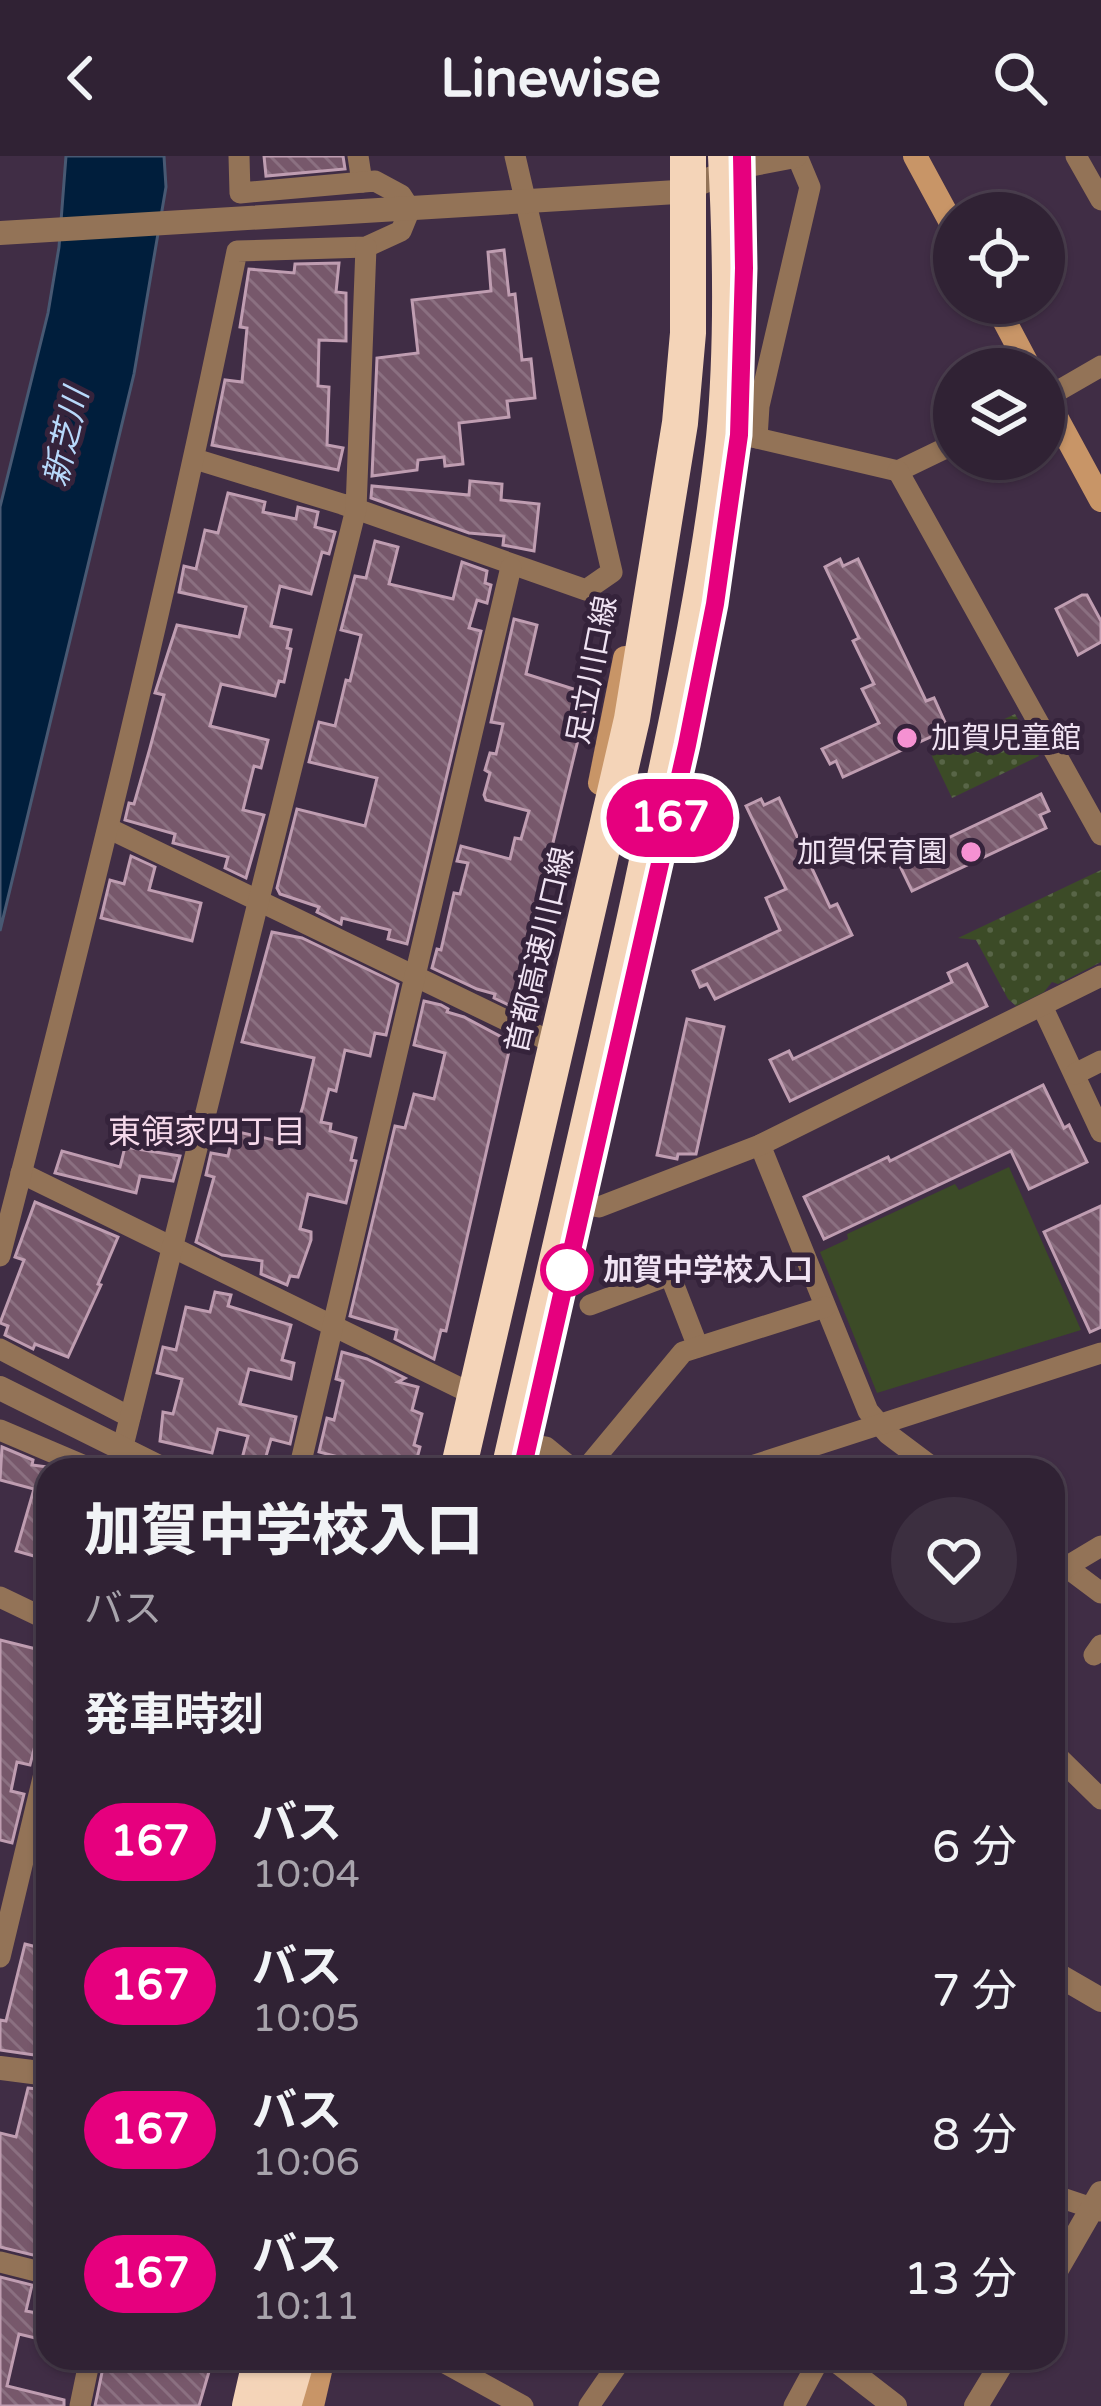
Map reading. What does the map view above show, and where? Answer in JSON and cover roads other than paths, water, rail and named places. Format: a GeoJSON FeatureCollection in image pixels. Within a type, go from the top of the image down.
{"type":"FeatureCollection","features":[{"type":"Feature","properties":{"kind":"highway","name":"首都高速川口線"},"geometry":{"type":"LineString","coordinates":[[461,1458],[632,719],[680,424],[688,333],[688,156]]}},
{"type":"Feature","properties":{"kind":"highway"},"geometry":{"type":"LineString","coordinates":[[519,1457],[671,747],[710,528],[724,438],[742,159]]}},
{"type":"Feature","properties":{"kind":"highway"},"geometry":{"type":"LineString","coordinates":[[479,1458],[585,979],[588,836]]}},
{"type":"Feature","properties":{"kind":"highway"},"geometry":{"type":"LineString","coordinates":[[495,1458],[566,1057],[609,980],[663,851]]}},
{"type":"Feature","properties":{"kind":"highway"},"geometry":{"type":"LineString","coordinates":[[250,2406],[258,2370]]}},
{"type":"Feature","properties":{"kind":"highway"},"geometry":{"type":"LineString","coordinates":[[279,2406],[284,2370]]}},
{"type":"Feature","properties":{"kind":"highway"},"geometry":{"type":"LineString","coordinates":[[279,2406],[292,2370]]}},
{"type":"Feature","properties":{"kind":"highway"},"geometry":{"type":"LineString","coordinates":[[299,2406],[307,2370]]}},
{"type":"Feature","properties":{"kind":"main road","name":"足立川口線"},"geometry":{"type":"LineString","coordinates":[[588,836],[646,552],[674,353],[675,156]]}},
{"type":"Feature","properties":{"kind":"main road"},"geometry":{"type":"LineString","coordinates":[[915,156],[934,192]]}},
{"type":"Feature","properties":{"kind":"main road"},"geometry":{"type":"LineString","coordinates":[[519,1457],[663,851],[748,436],[742,159]]}},
{"type":"Feature","properties":{"kind":"main road"},"geometry":{"type":"LineString","coordinates":[[1065,434],[1101,500]]}},
{"type":"Feature","properties":{"kind":"main road"},"geometry":{"type":"LineString","coordinates":[[449,1458],[464,1390],[566,1057]]}},
{"type":"Feature","properties":{"kind":"main road"},"geometry":{"type":"LineString","coordinates":[[236,2406],[244,2370]]}},
{"type":"Feature","properties":{"kind":"main road"},"geometry":{"type":"LineString","coordinates":[[312,2406],[320,2370]]}},
{"type":"Feature","properties":{"kind":"street"},"geometry":{"type":"LineString","coordinates":[[239,156],[240,193],[375,181],[401,195],[410,209]]}},
{"type":"Feature","properties":{"kind":"street"},"geometry":{"type":"LineString","coordinates":[[358,156],[362,182]]}},
{"type":"Feature","properties":{"kind":"street"},"geometry":{"type":"LineString","coordinates":[[195,458],[586,590],[612,572],[515,156]]}},
{"type":"Feature","properties":{"kind":"street"},"geometry":{"type":"LineString","coordinates":[[8,233],[677,192],[742,159],[796,156],[811,187],[748,436],[898,471],[933,454]]}},
{"type":"Feature","properties":{"kind":"street"},"geometry":{"type":"LineString","coordinates":[[1076,156],[1101,200]]}},
{"type":"Feature","properties":{"kind":"street"},"geometry":{"type":"LineString","coordinates":[[0,1256],[110,829],[238,251],[366,247],[401,231],[410,209]]}},
{"type":"Feature","properties":{"kind":"street"},"geometry":{"type":"LineString","coordinates":[[120,1458],[356,509],[366,247]]}},
{"type":"Feature","properties":{"kind":"street"},"geometry":{"type":"LineString","coordinates":[[1065,386],[1101,366]]}},
{"type":"Feature","properties":{"kind":"street"},"geometry":{"type":"LineString","coordinates":[[898,471],[1090,794],[1101,836]]}},
{"type":"Feature","properties":{"kind":"street"},"geometry":{"type":"LineString","coordinates":[[302,1458],[512,567]]}},
{"type":"Feature","properties":{"kind":"street"},"geometry":{"type":"LineString","coordinates":[[110,829],[415,977],[566,1057]]}},
{"type":"Feature","properties":{"kind":"street"},"geometry":{"type":"LineString","coordinates":[[582,1204],[599,1207],[760,1145],[1101,976]]}},
{"type":"Feature","properties":{"kind":"street"},"geometry":{"type":"LineString","coordinates":[[1042,1006],[1101,1132]]}},
{"type":"Feature","properties":{"kind":"street"},"geometry":{"type":"LineString","coordinates":[[1075,1074],[1101,1060]]}},
{"type":"Feature","properties":{"kind":"street"},"geometry":{"type":"LineString","coordinates":[[760,1145],[877,1424],[921,1458]]}},
{"type":"Feature","properties":{"kind":"street"},"geometry":{"type":"LineString","coordinates":[[21,1173],[464,1390]]}},
{"type":"Feature","properties":{"kind":"street"},"geometry":{"type":"LineString","coordinates":[[590,1305],[670,1275],[698,1347]]}},
{"type":"Feature","properties":{"kind":"street"},"geometry":{"type":"LineString","coordinates":[[595,1458],[683,1352],[825,1307]]}},
{"type":"Feature","properties":{"kind":"street"},"geometry":{"type":"LineString","coordinates":[[0,1349],[130,1417]]}},
{"type":"Feature","properties":{"kind":"street"},"geometry":{"type":"LineString","coordinates":[[775,1458],[1101,1353]]}},
{"type":"Feature","properties":{"kind":"street"},"geometry":{"type":"LineString","coordinates":[[0,1388],[116,1458]]}},
{"type":"Feature","properties":{"kind":"street"},"geometry":{"type":"LineString","coordinates":[[0,1430],[66,1458]]}},
{"type":"Feature","properties":{"kind":"street"},"geometry":{"type":"LineString","coordinates":[[519,1457],[545,1447],[559,1458]]}},
{"type":"Feature","properties":{"kind":"street"},"geometry":{"type":"LineString","coordinates":[[1065,1565],[1101,1546]]}},
{"type":"Feature","properties":{"kind":"street"},"geometry":{"type":"LineString","coordinates":[[1065,1573],[1101,1593]]}},
{"type":"Feature","properties":{"kind":"street"},"geometry":{"type":"LineString","coordinates":[[0,1597],[36,1614]]}},
{"type":"Feature","properties":{"kind":"street"},"geometry":{"type":"LineString","coordinates":[[1065,1764],[1101,1798]]}},
{"type":"Feature","properties":{"kind":"street"},"geometry":{"type":"LineString","coordinates":[[0,1957],[36,1806]]}},
{"type":"Feature","properties":{"kind":"street"},"geometry":{"type":"LineString","coordinates":[[1065,1979],[1101,2000]]}},
{"type":"Feature","properties":{"kind":"street"},"geometry":{"type":"LineString","coordinates":[[0,2068],[36,2072]]}},
{"type":"Feature","properties":{"kind":"street"},"geometry":{"type":"LineString","coordinates":[[1065,2197],[1098,2204],[1065,2257]]}},
{"type":"Feature","properties":{"kind":"street"},"geometry":{"type":"LineString","coordinates":[[0,2262],[36,2271]]}},
{"type":"Feature","properties":{"kind":"street"},"geometry":{"type":"LineString","coordinates":[[80,2406],[88,2370]]}},
{"type":"Feature","properties":{"kind":"street"},"geometry":{"type":"LineString","coordinates":[[458,2370],[523,2406]]}},
{"type":"Feature","properties":{"kind":"street"},"geometry":{"type":"LineString","coordinates":[[589,2406],[614,2370]]}},
{"type":"Feature","properties":{"kind":"street"},"geometry":{"type":"LineString","coordinates":[[794,2406],[814,2370]]}},
{"type":"Feature","properties":{"kind":"street"},"geometry":{"type":"LineString","coordinates":[[848,2370],[895,2406]]}},
{"type":"Feature","properties":{"kind":"street"},"geometry":{"type":"LineString","coordinates":[[976,2406],[997,2370]]}},
{"type":"Feature","properties":{"kind":"water","name":"新芝川"},"geometry":{"type":"Polygon","coordinates":[[[66,156],[164,156],[166,187],[134,374],[0,931],[0,507],[48,313],[66,156]]]}},
{"type":"Feature","properties":{"kind":"place","name":"加賀児童館"},"geometry":{"type":"Point","coordinates":[907,738]}},
{"type":"Feature","properties":{"kind":"place","name":"加賀保育園"},"geometry":{"type":"Point","coordinates":[971,852]}},
{"type":"Feature","properties":{"kind":"place","name":"加賀中学校入口"},"geometry":{"type":"Point","coordinates":[567,1270]}},
{"type":"Feature","properties":{"kind":"district","name":"東領家四丁目"},"geometry":{"type":"Point","coordinates":[207,1131]}}]}
